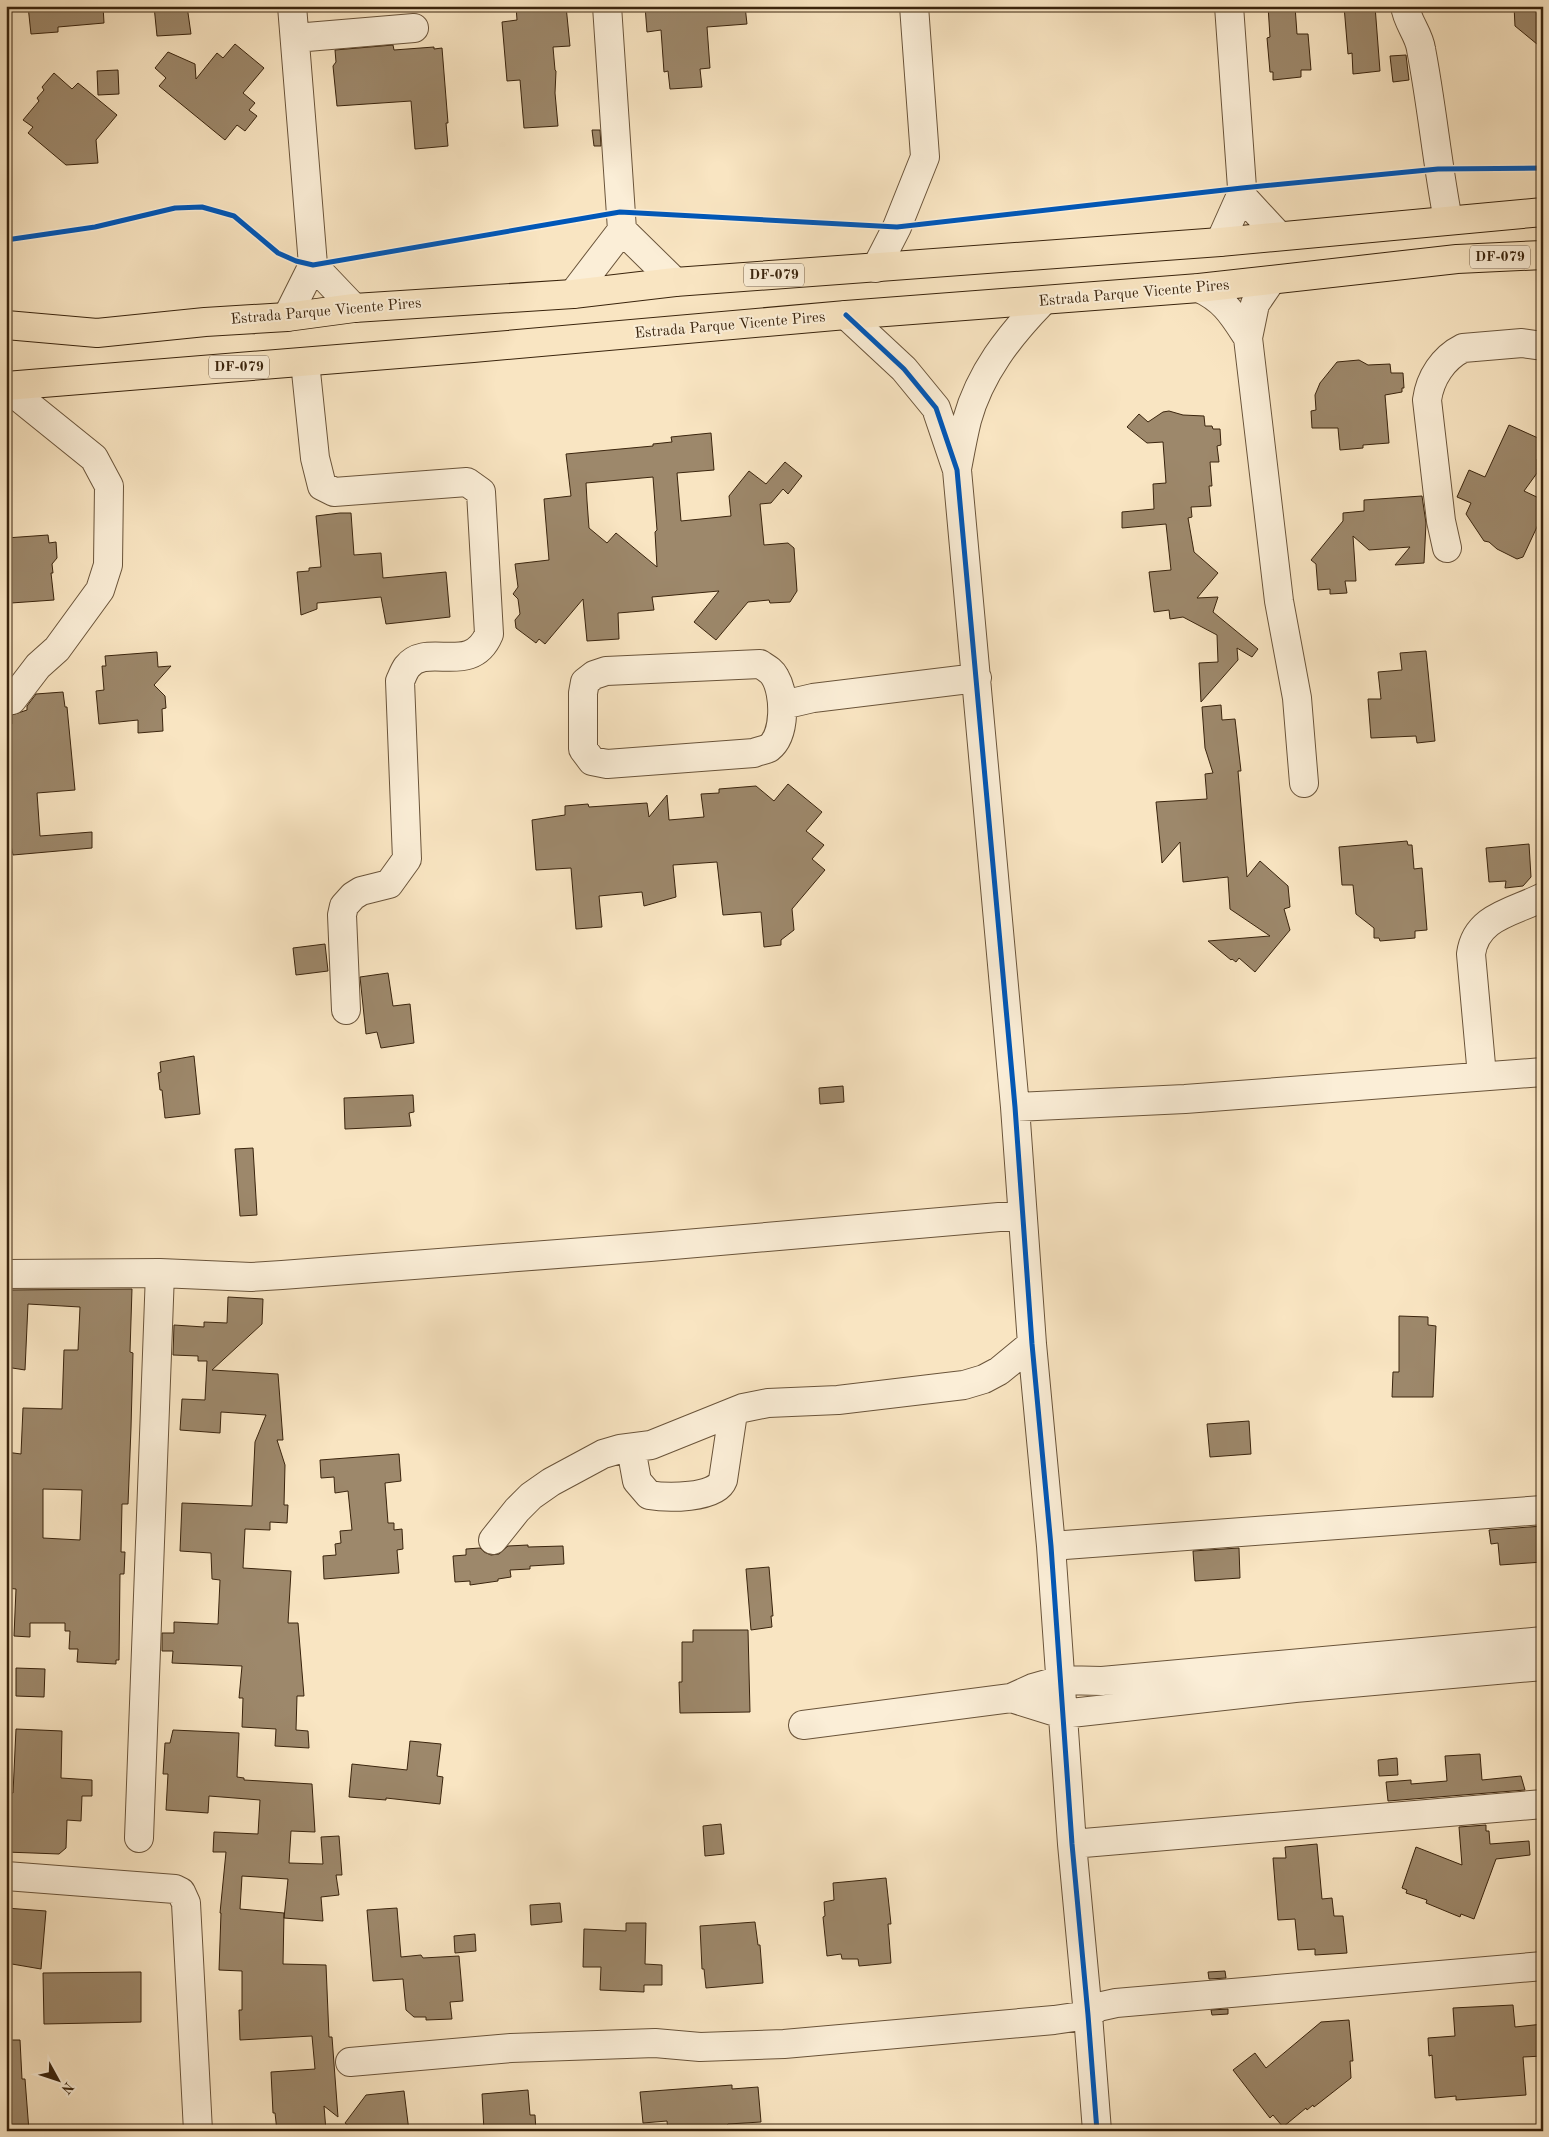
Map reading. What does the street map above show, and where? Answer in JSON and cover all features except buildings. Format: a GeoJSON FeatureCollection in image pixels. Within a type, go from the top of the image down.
{"type":"FeatureCollection","features":[{"type":"Feature","properties":{"kind":"main road","name":"Estrada Parque Vicente Pires"},"geometry":{"type":"LineString","coordinates":[[6,325],[97,333],[204,322],[287,317],[354,308],[573,294],[675,282],[1220,242],[1278,235],[1543,212]]}},
{"type":"Feature","properties":{"kind":"main road","name":"Estrada Parque Vicente Pires"},"geometry":{"type":"LineString","coordinates":[[6,386],[846,315],[1042,302],[1270,282],[1457,260],[1543,255]]}},
{"type":"Feature","properties":{"kind":"street"},"geometry":{"type":"LineString","coordinates":[[287,317],[313,266],[292,6]]}},
{"type":"Feature","properties":{"kind":"street"},"geometry":{"type":"LineString","coordinates":[[573,294],[622,230],[607,6]]}},
{"type":"Feature","properties":{"kind":"street"},"geometry":{"type":"LineString","coordinates":[[876,268],[897,227],[925,157],[914,6]]}},
{"type":"Feature","properties":{"kind":"street"},"geometry":{"type":"LineString","coordinates":[[1220,242],[1241,195],[1236,92],[1229,6]]}},
{"type":"Feature","properties":{"kind":"street"},"geometry":{"type":"LineString","coordinates":[[1405,6],[1406,14],[1420,41],[1435,126],[1438,169],[1448,220]]}},
{"type":"Feature","properties":{"kind":"street"},"geometry":{"type":"LineString","coordinates":[[294,38],[414,28]]}},
{"type":"Feature","properties":{"kind":"street"},"geometry":{"type":"LineString","coordinates":[[1241,195],[1278,235]]}},
{"type":"Feature","properties":{"kind":"street"},"geometry":{"type":"LineString","coordinates":[[622,230],[675,282]]}},
{"type":"Feature","properties":{"kind":"street"},"geometry":{"type":"LineString","coordinates":[[313,266],[354,308]]}},
{"type":"Feature","properties":{"kind":"street"},"geometry":{"type":"LineString","coordinates":[[1270,282],[1255,304],[1248,338],[1279,601],[1297,698],[1304,783]]}},
{"type":"Feature","properties":{"kind":"street"},"geometry":{"type":"LineString","coordinates":[[1199,288],[1215,296],[1229,308],[1248,338]]}},
{"type":"Feature","properties":{"kind":"street"},"geometry":{"type":"LineString","coordinates":[[957,470],[967,420],[979,385],[993,360],[1016,328],[1042,302]]}},
{"type":"Feature","properties":{"kind":"street"},"geometry":{"type":"LineString","coordinates":[[846,315],[904,369],[936,408],[957,470],[1015,1107],[1032,1344],[1052,1546],[1072,1844],[1097,2131]]}},
{"type":"Feature","properties":{"kind":"street"},"geometry":{"type":"LineString","coordinates":[[1447,548],[1441,521],[1427,400],[1431,381],[1444,362],[1455,352],[1463,348],[1522,343],[1543,346]]}},
{"type":"Feature","properties":{"kind":"street"},"geometry":{"type":"LineString","coordinates":[[305,362],[315,458],[322,486],[334,492],[467,482],[481,492],[489,634],[482,647],[471,655],[422,658],[410,663],[400,681],[407,859],[389,884],[361,891],[344,906],[342,916],[346,1010]]}},
{"type":"Feature","properties":{"kind":"street"},"geometry":{"type":"LineString","coordinates":[[6,386],[94,458],[109,486],[108,565],[100,590],[57,649],[38,666],[12,700]]}},
{"type":"Feature","properties":{"kind":"street"},"geometry":{"type":"LineString","coordinates":[[760,664],[768,668],[777,679],[783,705],[780,731],[776,740],[768,748],[754,753],[607,764],[592,761],[583,749],[583,693],[585,682],[594,675],[606,671],[760,664]]}},
{"type":"Feature","properties":{"kind":"street"},"geometry":{"type":"LineString","coordinates":[[783,705],[812,698],[977,678]]}},
{"type":"Feature","properties":{"kind":"street"},"geometry":{"type":"LineString","coordinates":[[1482,1076],[1471,959],[1472,944],[1478,933],[1489,922],[1543,896]]}},
{"type":"Feature","properties":{"kind":"street"},"geometry":{"type":"LineString","coordinates":[[1015,1107],[1186,1099],[1543,1072]]}},
{"type":"Feature","properties":{"kind":"street"},"geometry":{"type":"LineString","coordinates":[[6,1274],[160,1273],[251,1277],[660,1246],[1022,1215]]}},
{"type":"Feature","properties":{"kind":"street"},"geometry":{"type":"LineString","coordinates":[[140,1838],[160,1273]]}},
{"type":"Feature","properties":{"kind":"street"},"geometry":{"type":"LineString","coordinates":[[493,1540],[531,1496],[551,1482],[603,1454],[651,1446],[743,1408],[768,1403],[838,1400],[964,1385],[984,1379],[999,1371],[1032,1344]]}},
{"type":"Feature","properties":{"kind":"street"},"geometry":{"type":"LineString","coordinates":[[631,1448],[637,1481],[649,1495],[693,1495],[713,1491],[721,1485],[723,1480],[733,1413]]}},
{"type":"Feature","properties":{"kind":"street"},"geometry":{"type":"LineString","coordinates":[[1052,1546],[1543,1510]]}},
{"type":"Feature","properties":{"kind":"street"},"geometry":{"type":"LineString","coordinates":[[803,1725],[1011,1698],[1033,1688],[1061,1680],[1102,1681],[1294,1675],[1510,1656],[1543,1641]]}},
{"type":"Feature","properties":{"kind":"street"},"geometry":{"type":"LineString","coordinates":[[1510,1656],[1543,1666]]}},
{"type":"Feature","properties":{"kind":"street"},"geometry":{"type":"LineString","coordinates":[[1011,1698],[1062,1714],[1294,1675]]}},
{"type":"Feature","properties":{"kind":"street"},"geometry":{"type":"LineString","coordinates":[[1072,1844],[1543,1804]]}},
{"type":"Feature","properties":{"kind":"street"},"geometry":{"type":"LineString","coordinates":[[6,1876],[175,1889],[184,1896],[186,1903],[198,2131]]}},
{"type":"Feature","properties":{"kind":"street"},"geometry":{"type":"LineString","coordinates":[[350,2062],[511,2048],[655,2043],[700,2047],[784,2044],[1088,2015],[1098,2007],[1116,2003],[1543,1966]]}},
{"type":"Feature","properties":{"kind":"cycle path"},"geometry":{"type":"LineString","coordinates":[[6,240],[95,227],[175,208],[202,207],[234,216],[278,253],[296,261],[313,265],[620,212],[897,227],[1242,188],[1438,169],[1543,168]]}},
{"type":"Feature","properties":{"kind":"cycle path"},"geometry":{"type":"LineString","coordinates":[[846,315],[904,369],[936,408],[957,470],[1015,1107],[1032,1344],[1051,1546],[1072,1844],[1097,2131]]}}]}
